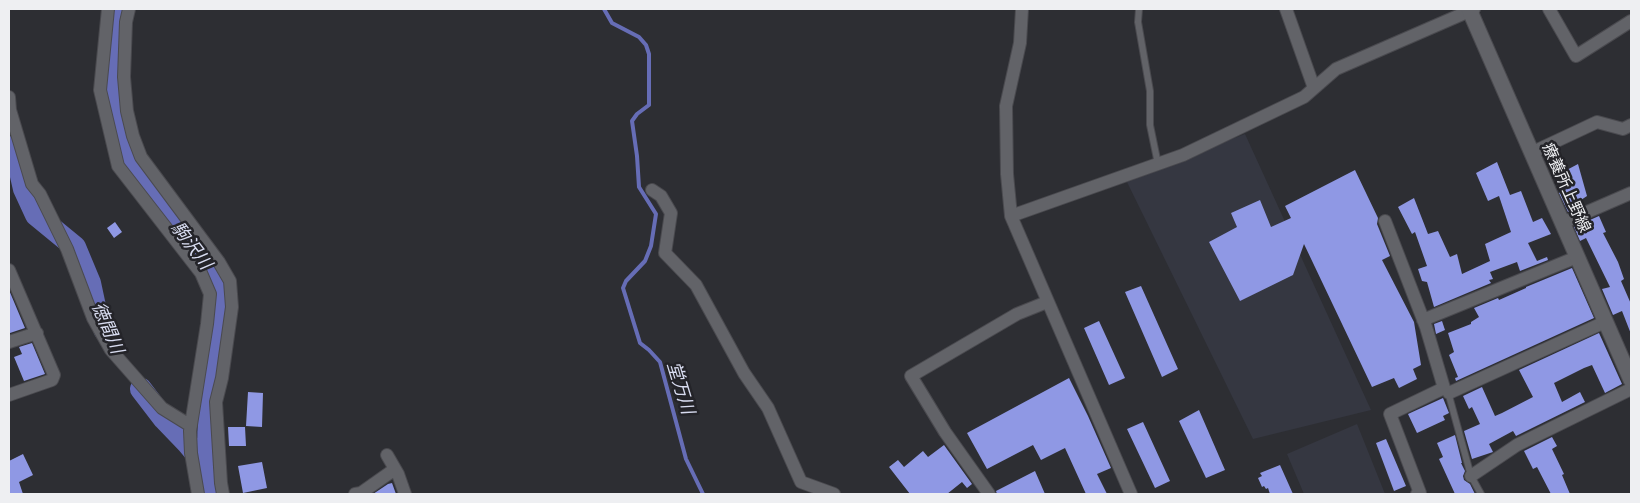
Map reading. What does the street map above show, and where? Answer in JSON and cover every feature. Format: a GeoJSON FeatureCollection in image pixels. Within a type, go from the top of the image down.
{"type":"FeatureCollection","features":[{"type":"Feature","properties":{"kind":"street"},"geometry":{"type":"LineString","coordinates":[[108,9],[100,90],[118,166],[201,273],[210,294],[206,332],[190,428],[191,454],[198,494]]}},
{"type":"Feature","properties":{"kind":"street"},"geometry":{"type":"LineString","coordinates":[[129,9],[126,22],[124,77],[127,111],[133,136],[141,157],[219,262],[230,281],[232,307],[222,378],[216,402],[223,494]]}},
{"type":"Feature","properties":{"kind":"street"},"geometry":{"type":"LineString","coordinates":[[1022,9],[1020,43],[1006,106],[1007,174],[1011,216],[1131,494]]}},
{"type":"Feature","properties":{"kind":"street"},"geometry":{"type":"LineString","coordinates":[[1286,9],[1314,88]]}},
{"type":"Feature","properties":{"kind":"street"},"geometry":{"type":"LineString","coordinates":[[1011,216],[1183,155],[1304,97],[1336,69],[1471,9]]}},
{"type":"Feature","properties":{"kind":"street","name":"療養所上野線"},"geometry":{"type":"LineString","coordinates":[[1471,9],[1531,152],[1631,380]]}},
{"type":"Feature","properties":{"kind":"street"},"geometry":{"type":"LineString","coordinates":[[1549,9],[1576,56],[1631,21]]}},
{"type":"Feature","properties":{"kind":"street"},"geometry":{"type":"LineString","coordinates":[[9,97],[10,110],[32,184],[40,194],[67,249],[94,318],[111,350],[162,408],[190,428]]}},
{"type":"Feature","properties":{"kind":"street"},"geometry":{"type":"LineString","coordinates":[[1531,152],[1597,122],[1623,129],[1631,125]]}},
{"type":"Feature","properties":{"kind":"street"},"geometry":{"type":"LineString","coordinates":[[652,190],[661,196],[671,213],[665,253],[696,285],[744,373],[768,408],[801,482],[834,494]]}},
{"type":"Feature","properties":{"kind":"street"},"geometry":{"type":"LineString","coordinates":[[1562,223],[1631,193]]}},
{"type":"Feature","properties":{"kind":"street"},"geometry":{"type":"LineString","coordinates":[[1385,221],[1423,320],[1446,390]]}},
{"type":"Feature","properties":{"kind":"street"},"geometry":{"type":"LineString","coordinates":[[1423,320],[1577,257]]}},
{"type":"Feature","properties":{"kind":"street"},"geometry":{"type":"LineString","coordinates":[[9,270],[54,375],[52,380],[9,395]]}},
{"type":"Feature","properties":{"kind":"street"},"geometry":{"type":"LineString","coordinates":[[990,494],[945,432],[910,376],[1017,314],[1047,302]]}},
{"type":"Feature","properties":{"kind":"street"},"geometry":{"type":"LineString","coordinates":[[1416,494],[1420,493],[1390,414],[1605,322]]}},
{"type":"Feature","properties":{"kind":"street"},"geometry":{"type":"LineString","coordinates":[[9,342],[37,333]]}},
{"type":"Feature","properties":{"kind":"street"},"geometry":{"type":"LineString","coordinates":[[1471,476],[1517,445],[1631,389]]}},
{"type":"Feature","properties":{"kind":"street"},"geometry":{"type":"LineString","coordinates":[[387,455],[405,494]]}},
{"type":"Feature","properties":{"kind":"street"},"geometry":{"type":"LineString","coordinates":[[359,494],[395,469]]}},
{"type":"Feature","properties":{"kind":"lane"},"geometry":{"type":"LineString","coordinates":[[1139,9],[1138,22],[1150,91],[1150,125],[1158,164]]}},
{"type":"Feature","properties":{"kind":"lane"},"geometry":{"type":"LineString","coordinates":[[1446,390],[1471,476],[1480,494]]}},
{"type":"Feature","properties":{"kind":"shaded area"},"geometry":{"type":"Polygon","coordinates":[[[1245,134],[1371,410],[1253,439],[1126,180],[1245,134]]]}},
{"type":"Feature","properties":{"kind":"shaded area"},"geometry":{"type":"Polygon","coordinates":[[[1357,424],[1385,494],[1304,494],[1287,454],[1357,424]]]}},
{"type":"Feature","properties":{"kind":"building"},"geometry":{"type":"Polygon","coordinates":[[[1497,162],[1510,195],[1521,191],[1533,222],[1542,218],[1551,234],[1528,243],[1537,261],[1547,257],[1548,260],[1520,271],[1517,262],[1490,272],[1493,279],[1489,280],[1491,283],[1434,307],[1427,282],[1422,281],[1418,269],[1427,266],[1415,232],[1412,234],[1398,207],[1414,198],[1428,234],[1438,231],[1450,257],[1457,254],[1462,274],[1490,261],[1485,244],[1511,232],[1499,196],[1488,201],[1476,173],[1497,162]]]}},
{"type":"Feature","properties":{"kind":"building"},"geometry":{"type":"Polygon","coordinates":[[[1578,164],[1587,196],[1575,204],[1577,208],[1568,212],[1559,193],[1567,189],[1561,173],[1578,164]]]}},
{"type":"Feature","properties":{"kind":"building"},"geometry":{"type":"Polygon","coordinates":[[[1355,170],[1378,218],[1377,224],[1390,256],[1382,260],[1414,322],[1421,365],[1413,369],[1417,379],[1399,388],[1394,378],[1372,387],[1304,244],[1293,275],[1240,301],[1209,242],[1237,227],[1231,213],[1260,200],[1271,227],[1291,218],[1285,206],[1355,170]]]}},
{"type":"Feature","properties":{"kind":"building"},"geometry":{"type":"Polygon","coordinates":[[[1599,216],[1606,232],[1603,233],[1618,262],[1624,279],[1621,281],[1631,304],[1631,334],[1622,311],[1613,315],[1602,289],[1610,287],[1586,238],[1580,241],[1574,227],[1599,216]]]}},
{"type":"Feature","properties":{"kind":"building"},"geometry":{"type":"Polygon","coordinates":[[[115,222],[122,232],[114,238],[107,228],[115,222]]]}},
{"type":"Feature","properties":{"kind":"building"},"geometry":{"type":"Polygon","coordinates":[[[1572,268],[1594,318],[1456,381],[1455,378],[1458,377],[1449,355],[1454,352],[1448,333],[1471,324],[1471,322],[1479,317],[1474,308],[1498,298],[1499,300],[1572,268]]]}},
{"type":"Feature","properties":{"kind":"building"},"geometry":{"type":"Polygon","coordinates":[[[1141,286],[1178,369],[1162,377],[1125,292],[1141,286]]]}},
{"type":"Feature","properties":{"kind":"building"},"geometry":{"type":"Polygon","coordinates":[[[9,290],[25,328],[10,333],[9,330],[9,290]]]}},
{"type":"Feature","properties":{"kind":"building"},"geometry":{"type":"Polygon","coordinates":[[[1099,321],[1125,378],[1109,385],[1084,328],[1099,321]]]}},
{"type":"Feature","properties":{"kind":"building"},"geometry":{"type":"Polygon","coordinates":[[[1442,321],[1445,330],[1436,334],[1434,324],[1442,321]]]}},
{"type":"Feature","properties":{"kind":"building"},"geometry":{"type":"Polygon","coordinates":[[[1599,333],[1622,384],[1605,393],[1592,365],[1554,383],[1562,402],[1580,392],[1585,402],[1516,436],[1513,431],[1489,444],[1493,452],[1472,459],[1464,431],[1480,424],[1472,407],[1469,409],[1463,396],[1482,387],[1495,416],[1502,413],[1533,397],[1519,370],[1599,333]]]}},
{"type":"Feature","properties":{"kind":"building"},"geometry":{"type":"Polygon","coordinates":[[[32,343],[45,374],[24,381],[14,357],[22,354],[19,347],[32,343]]]}},
{"type":"Feature","properties":{"kind":"building"},"geometry":{"type":"Polygon","coordinates":[[[1069,378],[1111,468],[1097,474],[1107,494],[1086,494],[1065,448],[1041,460],[1033,445],[987,469],[967,433],[1069,378]]]}},
{"type":"Feature","properties":{"kind":"building"},"geometry":{"type":"Polygon","coordinates":[[[248,392],[263,393],[262,427],[246,426],[248,392]]]}},
{"type":"Feature","properties":{"kind":"building"},"geometry":{"type":"Polygon","coordinates":[[[1443,398],[1449,413],[1443,416],[1445,420],[1417,433],[1408,414],[1443,398]]]}},
{"type":"Feature","properties":{"kind":"building"},"geometry":{"type":"Polygon","coordinates":[[[1199,410],[1225,470],[1206,478],[1179,421],[1199,410]]]}},
{"type":"Feature","properties":{"kind":"building"},"geometry":{"type":"Polygon","coordinates":[[[1143,422],[1170,481],[1155,488],[1127,429],[1143,422]]]}},
{"type":"Feature","properties":{"kind":"building"},"geometry":{"type":"Polygon","coordinates":[[[228,427],[245,427],[246,446],[229,446],[228,427]]]}},
{"type":"Feature","properties":{"kind":"building"},"geometry":{"type":"Polygon","coordinates":[[[1455,435],[1461,463],[1465,471],[1464,480],[1470,484],[1475,494],[1455,494],[1439,459],[1443,457],[1437,443],[1455,435]]]}},
{"type":"Feature","properties":{"kind":"building"},"geometry":{"type":"Polygon","coordinates":[[[1552,437],[1557,446],[1552,449],[1564,474],[1562,475],[1570,494],[1551,494],[1537,467],[1533,469],[1524,451],[1552,437]]]}},
{"type":"Feature","properties":{"kind":"building"},"geometry":{"type":"Polygon","coordinates":[[[1386,439],[1406,486],[1394,491],[1376,443],[1386,439]]]}},
{"type":"Feature","properties":{"kind":"building"},"geometry":{"type":"Polygon","coordinates":[[[944,445],[972,484],[967,488],[962,482],[947,494],[910,494],[889,467],[898,460],[904,467],[923,451],[928,457],[944,445]]]}},
{"type":"Feature","properties":{"kind":"building"},"geometry":{"type":"Polygon","coordinates":[[[23,454],[33,475],[19,482],[23,494],[9,494],[9,461],[23,454]]]}},
{"type":"Feature","properties":{"kind":"building"},"geometry":{"type":"Polygon","coordinates":[[[262,462],[267,488],[243,493],[238,466],[262,462]]]}},
{"type":"Feature","properties":{"kind":"building"},"geometry":{"type":"Polygon","coordinates":[[[1280,465],[1293,494],[1270,494],[1268,488],[1262,487],[1258,478],[1262,476],[1260,473],[1280,465]]]}},
{"type":"Feature","properties":{"kind":"building"},"geometry":{"type":"Polygon","coordinates":[[[1035,471],[1045,494],[997,494],[996,491],[1035,471]]]}},
{"type":"Feature","properties":{"kind":"building"},"geometry":{"type":"Polygon","coordinates":[[[392,483],[396,494],[373,494],[388,484],[392,483]]]}},
{"type":"Feature","properties":{"kind":"waterway","name":"駒沢川"},"geometry":{"type":"LineString","coordinates":[[117,9],[113,62],[115,103],[124,151],[161,208],[210,267],[222,306],[211,349],[208,444],[214,494]]}},
{"type":"Feature","properties":{"kind":"waterway","name":"堂万川"},"geometry":{"type":"LineString","coordinates":[[604,9],[612,23],[639,37],[646,45],[649,54],[649,105],[637,114],[632,121],[639,187],[656,214],[651,246],[645,261],[626,281],[623,288],[640,343],[660,362],[686,459],[703,494]]}},
{"type":"Feature","properties":{"kind":"waterway","name":"徳間川"},"geometry":{"type":"LineString","coordinates":[[9,147],[19,167],[24,189],[36,215],[75,247],[90,283],[96,311],[105,331]]}},
{"type":"Feature","properties":{"kind":"waterway","name":"徳間川"},"geometry":{"type":"LineString","coordinates":[[141,389],[164,419],[203,462]]}}]}
